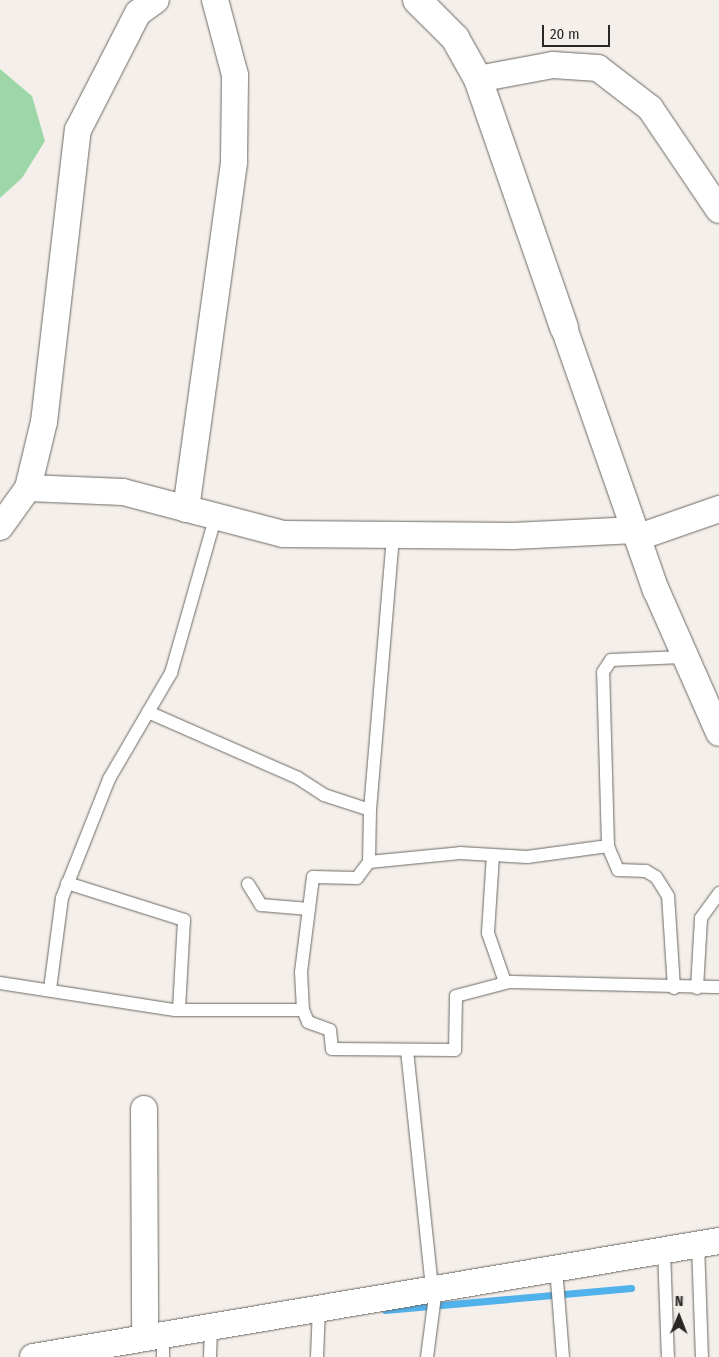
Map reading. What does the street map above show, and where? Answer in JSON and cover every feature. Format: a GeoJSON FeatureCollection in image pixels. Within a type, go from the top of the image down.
{"type":"FeatureCollection","features":[{"type":"Feature","properties":{"kind":"street"},"geometry":{"type":"LineString","coordinates":[[0,527],[28,488],[44,422],[78,130],[138,13],[156,0]]}},
{"type":"Feature","properties":{"kind":"street"},"geometry":{"type":"LineString","coordinates":[[186,509],[234,161],[235,75],[215,0]]}},
{"type":"Feature","properties":{"kind":"street"},"geometry":{"type":"LineString","coordinates":[[417,0],[455,38],[478,79],[637,534],[683,657],[719,733]]}},
{"type":"Feature","properties":{"kind":"street"},"geometry":{"type":"LineString","coordinates":[[478,79],[553,65],[598,68],[650,108],[719,210]]}},
{"type":"Feature","properties":{"kind":"street"},"geometry":{"type":"LineString","coordinates":[[28,488],[123,492],[215,519],[283,534],[393,537],[637,534],[719,509]]}},
{"type":"Feature","properties":{"kind":"street"},"geometry":{"type":"LineString","coordinates":[[144,1109],[157,1343]]}},
{"type":"Feature","properties":{"kind":"street"},"geometry":{"type":"LineString","coordinates":[[33,1357],[157,1343],[211,1327],[709,1242]]}},
{"type":"Feature","properties":{"kind":"lane"},"geometry":{"type":"LineString","coordinates":[[50,989],[67,883],[109,779],[172,673],[215,519]]}},
{"type":"Feature","properties":{"kind":"lane"},"geometry":{"type":"LineString","coordinates":[[393,537],[370,810],[369,862],[357,878],[313,876],[301,972],[303,1010],[308,1022],[330,1030],[332,1049],[455,1050],[456,996],[505,982],[674,988],[719,987]]}},
{"type":"Feature","properties":{"kind":"lane"},"geometry":{"type":"LineString","coordinates":[[674,988],[668,896],[656,877],[646,871],[618,870],[608,846],[603,672],[611,660],[683,657]]}},
{"type":"Feature","properties":{"kind":"lane"},"geometry":{"type":"LineString","coordinates":[[148,712],[298,778],[324,795],[370,810]]}},
{"type":"Feature","properties":{"kind":"lane"},"geometry":{"type":"LineString","coordinates":[[369,862],[460,853],[527,857],[608,846]]}},
{"type":"Feature","properties":{"kind":"lane"},"geometry":{"type":"LineString","coordinates":[[492,855],[488,933],[505,982]]}},
{"type":"Feature","properties":{"kind":"lane"},"geometry":{"type":"LineString","coordinates":[[67,883],[184,920],[179,1009]]}},
{"type":"Feature","properties":{"kind":"lane"},"geometry":{"type":"LineString","coordinates":[[248,884],[260,905],[309,909]]}},
{"type":"Feature","properties":{"kind":"lane"},"geometry":{"type":"LineString","coordinates":[[697,988],[701,918],[719,892]]}},
{"type":"Feature","properties":{"kind":"lane"},"geometry":{"type":"LineString","coordinates":[[0,983],[179,1009],[303,1010]]}},
{"type":"Feature","properties":{"kind":"lane"},"geometry":{"type":"LineString","coordinates":[[406,1050],[434,1289],[427,1357]]}},
{"type":"Feature","properties":{"kind":"lane"},"geometry":{"type":"LineString","coordinates":[[702,1357],[709,1242]]}},
{"type":"Feature","properties":{"kind":"lane"},"geometry":{"type":"LineString","coordinates":[[664,1250],[668,1357]]}},
{"type":"Feature","properties":{"kind":"lane"},"geometry":{"type":"LineString","coordinates":[[556,1268],[564,1357]]}},
{"type":"Feature","properties":{"kind":"lane"},"geometry":{"type":"LineString","coordinates":[[317,1357],[319,1308]]}},
{"type":"Feature","properties":{"kind":"lane"},"geometry":{"type":"LineString","coordinates":[[210,1357],[211,1327]]}},
{"type":"Feature","properties":{"kind":"green space"},"geometry":{"type":"Polygon","coordinates":[[[0,69],[32,96],[45,141],[22,178],[0,198],[0,69]]]}},
{"type":"Feature","properties":{"kind":"waterway"},"geometry":{"type":"LineString","coordinates":[[385,1310],[631,1288]]}}]}
